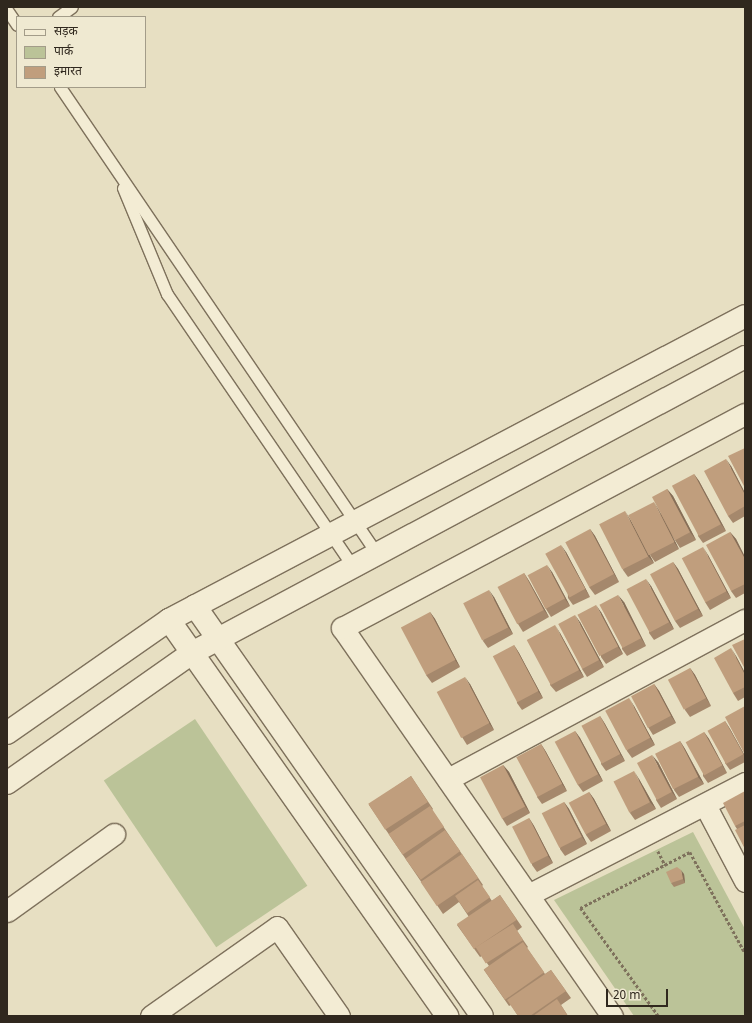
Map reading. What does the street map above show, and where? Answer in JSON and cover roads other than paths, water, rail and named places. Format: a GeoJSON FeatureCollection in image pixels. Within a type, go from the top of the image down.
{"type":"FeatureCollection","features":[{"type":"Feature","properties":{"kind":"street"},"geometry":{"type":"LineString","coordinates":[[7,732],[169,620],[355,520],[745,316]]}},
{"type":"Feature","properties":{"kind":"street"},"geometry":{"type":"LineString","coordinates":[[7,782],[192,653],[745,357]]}},
{"type":"Feature","properties":{"kind":"street"},"geometry":{"type":"LineString","coordinates":[[612,1016],[342,628],[745,414]]}},
{"type":"Feature","properties":{"kind":"street"},"geometry":{"type":"LineString","coordinates":[[195,606],[482,1016]]}},
{"type":"Feature","properties":{"kind":"street"},"geometry":{"type":"LineString","coordinates":[[169,620],[447,1016]]}},
{"type":"Feature","properties":{"kind":"street"},"geometry":{"type":"LineString","coordinates":[[448,779],[745,620]]}},
{"type":"Feature","properties":{"kind":"street"},"geometry":{"type":"LineString","coordinates":[[528,895],[745,783]]}},
{"type":"Feature","properties":{"kind":"street"},"geometry":{"type":"LineString","coordinates":[[705,804],[745,881]]}},
{"type":"Feature","properties":{"kind":"street"},"geometry":{"type":"LineString","coordinates":[[7,911],[114,834]]}},
{"type":"Feature","properties":{"kind":"street"},"geometry":{"type":"LineString","coordinates":[[151,1016],[277,927],[332,1013]]}},
{"type":"Feature","properties":{"kind":"lane"},"geometry":{"type":"LineString","coordinates":[[59,16],[72,7]]}},
{"type":"Feature","properties":{"kind":"lane"},"geometry":{"type":"LineString","coordinates":[[7,10],[16,24]]}},
{"type":"Feature","properties":{"kind":"lane"},"geometry":{"type":"LineString","coordinates":[[61,88],[377,554]]}},
{"type":"Feature","properties":{"kind":"lane"},"geometry":{"type":"LineString","coordinates":[[114,167],[167,294],[353,567]]}}]}
